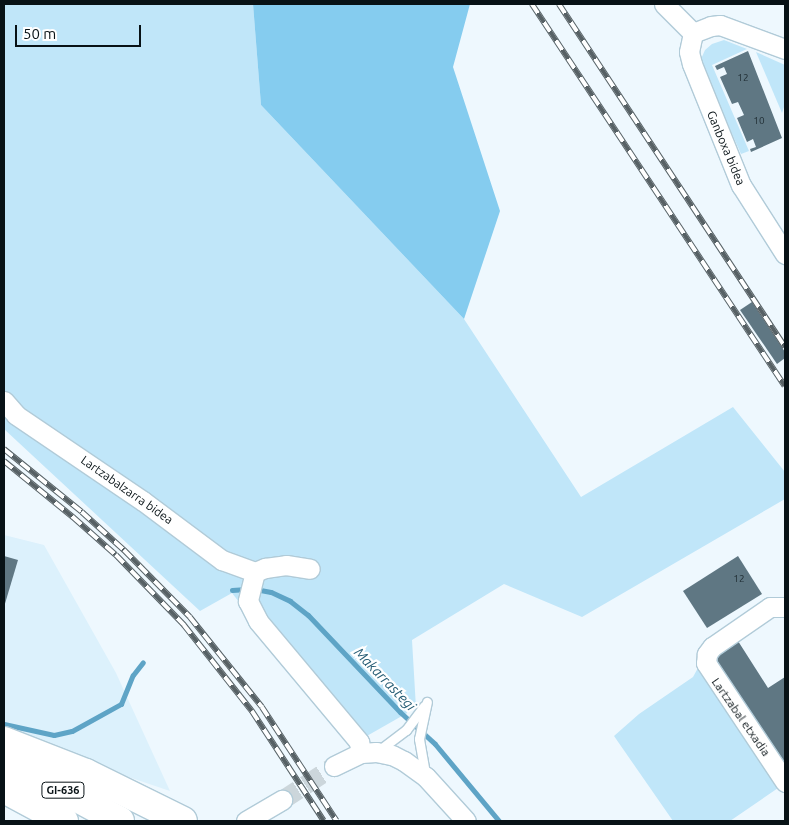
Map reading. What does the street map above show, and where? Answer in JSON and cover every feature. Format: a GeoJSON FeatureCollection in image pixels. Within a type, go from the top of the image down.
{"type":"FeatureCollection","features":[{"type":"Feature","properties":{"kind":"main road"},"geometry":{"type":"LineString","coordinates":[[4,742],[86,773],[183,821]]}},
{"type":"Feature","properties":{"kind":"main road","name":"GI-636"},"geometry":{"type":"LineString","coordinates":[[4,764],[53,784],[120,821]]}},
{"type":"Feature","properties":{"kind":"main road"},"geometry":{"type":"LineString","coordinates":[[4,789],[64,821]]}},
{"type":"Feature","properties":{"kind":"street"},"geometry":{"type":"LineString","coordinates":[[664,4],[693,33],[711,26],[720,25],[785,49]]}},
{"type":"Feature","properties":{"kind":"street","name":"Ganboxa bidea"},"geometry":{"type":"LineString","coordinates":[[693,33],[689,46],[692,64],[741,185],[785,254]]}},
{"type":"Feature","properties":{"kind":"street","name":"Lartzabalzarra bidea"},"geometry":{"type":"LineString","coordinates":[[4,402],[16,414],[143,501],[222,560],[254,578]]}},
{"type":"Feature","properties":{"kind":"street"},"geometry":{"type":"LineString","coordinates":[[310,569],[286,565],[265,568],[254,578],[248,601],[262,627],[368,752]]}},
{"type":"Feature","properties":{"kind":"street","name":"Lartzabal etxadia"},"geometry":{"type":"LineString","coordinates":[[785,607],[770,607],[712,647],[707,654],[706,663],[785,782]]}},
{"type":"Feature","properties":{"kind":"street"},"geometry":{"type":"LineString","coordinates":[[334,766],[368,752],[392,755],[404,760],[426,777],[466,821]]}},
{"type":"Feature","properties":{"kind":"street"},"geometry":{"type":"LineString","coordinates":[[246,821],[282,800]]}},
{"type":"Feature","properties":{"kind":"lane"},"geometry":{"type":"LineString","coordinates":[[368,752],[406,730],[427,702],[419,739],[426,777]]}},
{"type":"Feature","properties":{"kind":"shaded area"},"geometry":{"type":"Polygon","coordinates":[[[4,4],[253,4],[261,105],[464,319],[581,497],[733,407],[785,472],[785,499],[582,617],[504,584],[412,640],[416,708],[351,745],[232,593],[200,611],[4,429],[4,4]]]}},
{"type":"Feature","properties":{"kind":"shaded area"},"geometry":{"type":"Polygon","coordinates":[[[253,4],[470,4],[453,67],[500,211],[464,319],[261,105],[253,4]]]}},
{"type":"Feature","properties":{"kind":"shaded area"},"geometry":{"type":"Polygon","coordinates":[[[724,40],[747,49],[712,65],[749,151],[741,154],[703,69],[701,59],[705,50],[712,44],[724,40]]]}},
{"type":"Feature","properties":{"kind":"shaded area"},"geometry":{"type":"Polygon","coordinates":[[[756,52],[785,65],[785,104],[782,113],[756,52]]]}},
{"type":"Feature","properties":{"kind":"shaded area"},"geometry":{"type":"Polygon","coordinates":[[[4,535],[44,545],[116,673],[170,791],[4,735],[4,535]]]}},
{"type":"Feature","properties":{"kind":"shaded area"},"geometry":{"type":"Polygon","coordinates":[[[699,666],[781,786],[730,821],[673,821],[614,736],[639,714],[693,677],[699,666]]]}},
{"type":"Feature","properties":{"kind":"building"},"geometry":{"type":"Polygon","coordinates":[[[748,51],[782,138],[751,152],[750,149],[756,147],[753,139],[747,142],[737,118],[744,115],[738,102],[732,104],[720,77],[727,74],[724,67],[717,70],[715,66],[748,51]]]}},
{"type":"Feature","properties":{"kind":"building"},"geometry":{"type":"Polygon","coordinates":[[[752,302],[785,352],[785,358],[777,364],[740,310],[752,302]]]}},
{"type":"Feature","properties":{"kind":"building"},"geometry":{"type":"Polygon","coordinates":[[[4,556],[18,560],[4,607],[4,556]]]}},
{"type":"Feature","properties":{"kind":"building"},"geometry":{"type":"Polygon","coordinates":[[[738,556],[762,594],[707,628],[683,591],[738,556]]]}},
{"type":"Feature","properties":{"kind":"building"},"geometry":{"type":"Polygon","coordinates":[[[738,641],[768,688],[785,677],[785,765],[714,657],[738,641]]]}},
{"type":"Feature","properties":{"kind":"waterway","name":"Makarrastegi"},"geometry":{"type":"LineString","coordinates":[[232,590],[247,589]]}},
{"type":"Feature","properties":{"kind":"waterway","name":"Makarrastegi"},"geometry":{"type":"LineString","coordinates":[[255,589],[271,592],[290,601],[308,615],[400,712],[435,744],[499,821]]}},
{"type":"Feature","properties":{"kind":"waterway","name":"Makarrastegi"},"geometry":{"type":"LineString","coordinates":[[4,724],[54,735],[72,731],[121,704],[133,675],[143,662]]}},
{"type":"Feature","properties":{"kind":"tunnel"},"geometry":{"type":"LineString","coordinates":[[282,800],[334,766]]}},
{"type":"Feature","properties":{"kind":"railway"},"geometry":{"type":"LineString","coordinates":[[532,4],[785,386]]}},
{"type":"Feature","properties":{"kind":"railway"},"geometry":{"type":"LineString","coordinates":[[559,4],[785,347]]}},
{"type":"Feature","properties":{"kind":"railway"},"geometry":{"type":"LineString","coordinates":[[4,449],[82,512],[124,550],[190,617],[262,707],[337,821]]}},
{"type":"Feature","properties":{"kind":"railway"},"geometry":{"type":"LineString","coordinates":[[4,461],[116,555],[184,625],[252,711],[324,821]]}}]}
